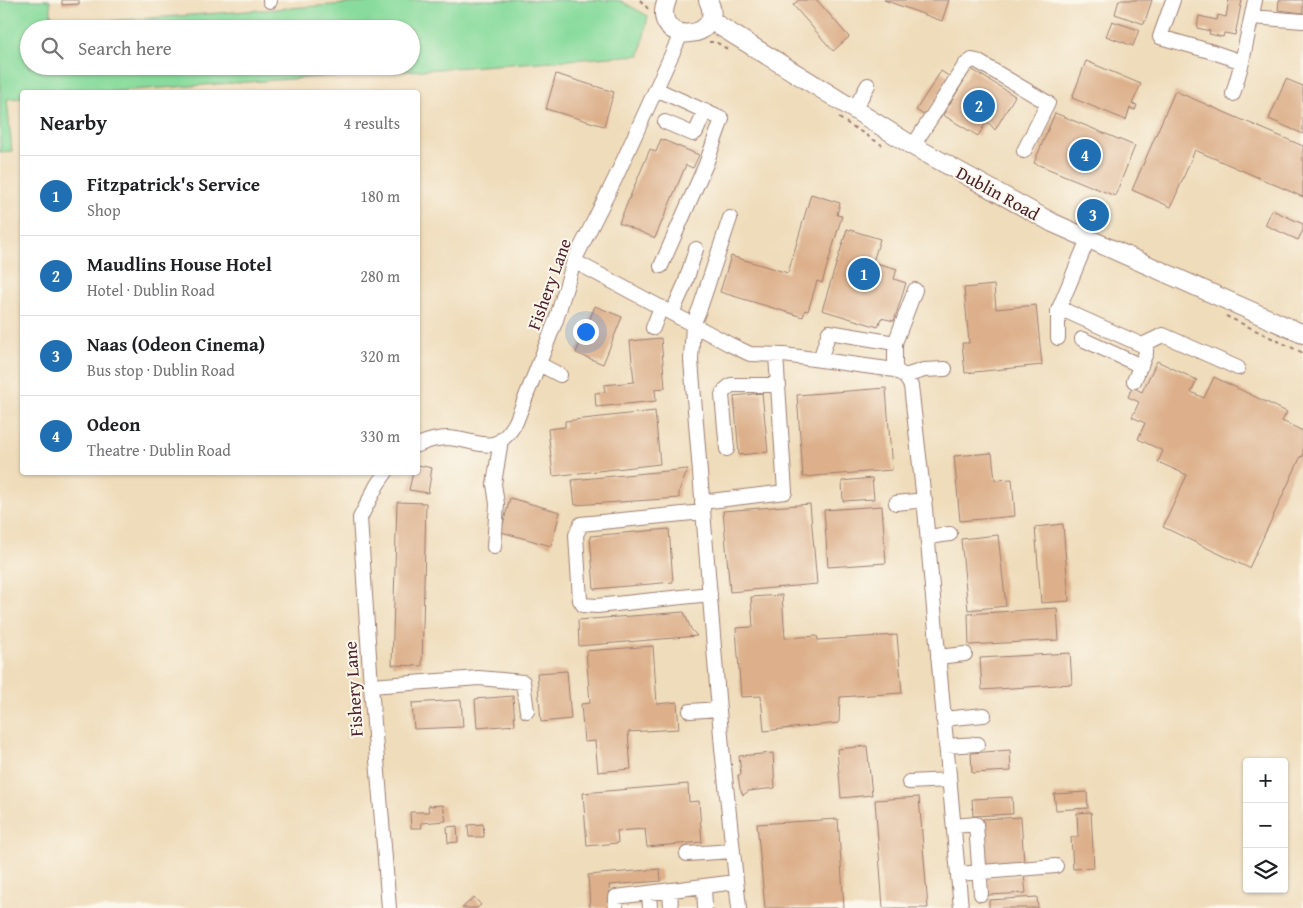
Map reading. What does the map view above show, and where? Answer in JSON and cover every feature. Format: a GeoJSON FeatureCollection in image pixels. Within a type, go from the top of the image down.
{"type":"FeatureCollection","features":[{"type":"Feature","properties":{"kind":"main road"},"geometry":{"type":"LineString","coordinates":[[667,0],[664,12],[668,23],[681,34],[691,34],[705,28],[710,20],[711,11],[708,0]]}},
{"type":"Feature","properties":{"kind":"main road","name":"Dublin Road"},"geometry":{"type":"LineString","coordinates":[[710,20],[849,116],[913,146],[1053,223],[1303,334]]}},
{"type":"Feature","properties":{"kind":"street"},"geometry":{"type":"LineString","coordinates":[[1173,0],[1160,37],[1242,62]]}},
{"type":"Feature","properties":{"kind":"street"},"geometry":{"type":"LineString","coordinates":[[1232,94],[1242,62],[1255,0]]}},
{"type":"Feature","properties":{"kind":"street"},"geometry":{"type":"LineString","coordinates":[[1252,17],[1303,21]]}},
{"type":"Feature","properties":{"kind":"street","name":"Fishery Lane"},"geometry":{"type":"LineString","coordinates":[[501,440],[509,435],[516,422],[556,320],[574,261],[615,179],[681,34]]}},
{"type":"Feature","properties":{"kind":"street"},"geometry":{"type":"LineString","coordinates":[[913,146],[965,65],[972,60],[977,61],[1048,103],[1024,151]]}},
{"type":"Feature","properties":{"kind":"street"},"geometry":{"type":"LineString","coordinates":[[849,116],[868,85]]}},
{"type":"Feature","properties":{"kind":"street"},"geometry":{"type":"LineString","coordinates":[[656,88],[722,119],[706,164],[661,266]]}},
{"type":"Feature","properties":{"kind":"street"},"geometry":{"type":"LineString","coordinates":[[665,122],[694,134],[705,111]]}},
{"type":"Feature","properties":{"kind":"street"},"geometry":{"type":"LineString","coordinates":[[730,218],[693,325],[691,360],[719,709],[739,908]]}},
{"type":"Feature","properties":{"kind":"street"},"geometry":{"type":"LineString","coordinates":[[1058,338],[1059,308],[1088,239]]}},
{"type":"Feature","properties":{"kind":"street"},"geometry":{"type":"LineString","coordinates":[[653,328],[685,284],[696,249]]}},
{"type":"Feature","properties":{"kind":"street"},"geometry":{"type":"LineString","coordinates":[[574,261],[750,354],[820,360],[900,373],[946,369]]}},
{"type":"Feature","properties":{"kind":"street"},"geometry":{"type":"LineString","coordinates":[[915,290],[895,343],[900,373],[911,386],[914,399],[961,908]]}},
{"type":"Feature","properties":{"kind":"street"},"geometry":{"type":"LineString","coordinates":[[1059,308],[1142,345],[1163,335],[1238,368]]}},
{"type":"Feature","properties":{"kind":"street"},"geometry":{"type":"LineString","coordinates":[[820,360],[829,332],[895,343]]}},
{"type":"Feature","properties":{"kind":"street"},"geometry":{"type":"LineString","coordinates":[[1082,339],[1141,366]]}},
{"type":"Feature","properties":{"kind":"street"},"geometry":{"type":"LineString","coordinates":[[1134,381],[1146,353],[1146,343]]}},
{"type":"Feature","properties":{"kind":"street"},"geometry":{"type":"LineString","coordinates":[[710,594],[583,606],[580,600],[576,536],[582,524],[703,507],[785,492],[776,355]]}},
{"type":"Feature","properties":{"kind":"street"},"geometry":{"type":"LineString","coordinates":[[539,364],[560,375]]}},
{"type":"Feature","properties":{"kind":"street"},"geometry":{"type":"LineString","coordinates":[[727,449],[722,395],[725,390],[731,385],[779,385]]}},
{"type":"Feature","properties":{"kind":"street"},"geometry":{"type":"LineString","coordinates":[[420,443],[428,440],[448,438],[486,445],[495,444],[501,440]]}},
{"type":"Feature","properties":{"kind":"street"},"geometry":{"type":"LineString","coordinates":[[494,546],[498,504],[494,484],[501,440]]}},
{"type":"Feature","properties":{"kind":"street","name":"Fishery Lane"},"geometry":{"type":"LineString","coordinates":[[384,475],[360,518],[389,908]]}},
{"type":"Feature","properties":{"kind":"street"},"geometry":{"type":"LineString","coordinates":[[896,503],[924,500]]}},
{"type":"Feature","properties":{"kind":"street"},"geometry":{"type":"LineString","coordinates":[[928,537],[950,534]]}},
{"type":"Feature","properties":{"kind":"street"},"geometry":{"type":"LineString","coordinates":[[938,657],[966,654]]}},
{"type":"Feature","properties":{"kind":"street"},"geometry":{"type":"LineString","coordinates":[[371,686],[479,678],[523,682],[527,711]]}},
{"type":"Feature","properties":{"kind":"street"},"geometry":{"type":"LineString","coordinates":[[690,711],[719,709]]}},
{"type":"Feature","properties":{"kind":"street"},"geometry":{"type":"LineString","coordinates":[[943,719],[984,715]]}},
{"type":"Feature","properties":{"kind":"street"},"geometry":{"type":"LineString","coordinates":[[946,746],[978,744]]}},
{"type":"Feature","properties":{"kind":"street"},"geometry":{"type":"LineString","coordinates":[[909,782],[949,780]]}},
{"type":"Feature","properties":{"kind":"street"},"geometry":{"type":"LineString","coordinates":[[954,826],[976,824],[982,894]]}},
{"type":"Feature","properties":{"kind":"street"},"geometry":{"type":"LineString","coordinates":[[687,854],[733,851]]}},
{"type":"Feature","properties":{"kind":"street"},"geometry":{"type":"LineString","coordinates":[[958,874],[1056,866]]}},
{"type":"Feature","properties":{"kind":"street"},"geometry":{"type":"LineString","coordinates":[[616,908],[616,897],[736,882]]}},
{"type":"Feature","properties":{"kind":"street"},"geometry":{"type":"LineString","coordinates":[[704,886],[705,908]]}},
{"type":"Feature","properties":{"kind":"street"},"geometry":{"type":"LineString","coordinates":[[670,890],[671,908]]}},
{"type":"Feature","properties":{"kind":"street"},"geometry":{"type":"LineString","coordinates":[[649,893],[650,908]]}},
{"type":"Feature","properties":{"kind":"path"},"geometry":{"type":"LineString","coordinates":[[640,0],[652,12]]}},
{"type":"Feature","properties":{"kind":"path"},"geometry":{"type":"LineString","coordinates":[[708,42],[716,42],[733,52]]}},
{"type":"Feature","properties":{"kind":"path"},"geometry":{"type":"LineString","coordinates":[[834,113],[849,116]]}},
{"type":"Feature","properties":{"kind":"green space"},"geometry":{"type":"Polygon","coordinates":[[[0,0],[50,0],[52,20],[20,20],[20,75],[350,75],[132,90],[20,90],[20,98],[7,99],[12,151],[0,152],[0,0]]]}},
{"type":"Feature","properties":{"kind":"green space"},"geometry":{"type":"Polygon","coordinates":[[[401,0],[619,0],[648,16],[640,55],[420,70],[420,20],[122,20],[401,0]]]}},
{"type":"Feature","properties":{"kind":"building"},"geometry":{"type":"Polygon","coordinates":[[[62,0],[79,0],[79,4],[62,5],[62,0]]]}},
{"type":"Feature","properties":{"kind":"building"},"geometry":{"type":"Polygon","coordinates":[[[799,0],[817,0],[849,37],[833,51],[793,5],[799,0]]]}},
{"type":"Feature","properties":{"kind":"building"},"geometry":{"type":"Polygon","coordinates":[[[884,0],[949,0],[942,21],[884,0]]]}},
{"type":"Feature","properties":{"kind":"building"},"geometry":{"type":"Polygon","coordinates":[[[1119,0],[1152,0],[1144,24],[1115,14],[1119,0]]]}},
{"type":"Feature","properties":{"kind":"building"},"geometry":{"type":"Polygon","coordinates":[[[1229,0],[1242,0],[1235,35],[1224,33],[1223,37],[1209,34],[1210,31],[1197,28],[1199,16],[1217,20],[1218,15],[1226,17],[1229,0]]]}},
{"type":"Feature","properties":{"kind":"building"},"geometry":{"type":"Polygon","coordinates":[[[1279,0],[1303,0],[1303,13],[1278,10],[1279,0]]]}},
{"type":"Feature","properties":{"kind":"building"},"geometry":{"type":"Polygon","coordinates":[[[1112,21],[1139,30],[1133,46],[1106,36],[1112,21]]]}},
{"type":"Feature","properties":{"kind":"building"},"geometry":{"type":"Polygon","coordinates":[[[1086,61],[1141,84],[1132,104],[1137,105],[1135,110],[1130,108],[1126,120],[1072,98],[1086,61]]]}},
{"type":"Feature","properties":{"kind":"building"},"geometry":{"type":"Polygon","coordinates":[[[971,69],[1015,96],[995,130],[987,121],[978,136],[943,115],[971,69]]]}},
{"type":"Feature","properties":{"kind":"building"},"geometry":{"type":"Polygon","coordinates":[[[941,71],[950,77],[925,116],[916,110],[941,71]]]}},
{"type":"Feature","properties":{"kind":"building"},"geometry":{"type":"Polygon","coordinates":[[[556,74],[614,92],[604,126],[546,109],[556,74]]]}},
{"type":"Feature","properties":{"kind":"building"},"geometry":{"type":"Polygon","coordinates":[[[1286,79],[1303,86],[1303,134],[1269,119],[1286,79]]]}},
{"type":"Feature","properties":{"kind":"building"},"geometry":{"type":"Polygon","coordinates":[[[1175,91],[1303,146],[1303,197],[1195,150],[1171,207],[1132,190],[1175,91]]]}},
{"type":"Feature","properties":{"kind":"building"},"geometry":{"type":"Polygon","coordinates":[[[1055,113],[1135,146],[1115,196],[1034,163],[1055,113]]]}},
{"type":"Feature","properties":{"kind":"building"},"geometry":{"type":"Polygon","coordinates":[[[661,139],[699,155],[693,168],[686,165],[655,238],[619,223],[650,149],[656,152],[661,139]]]}},
{"type":"Feature","properties":{"kind":"building"},"geometry":{"type":"Polygon","coordinates":[[[811,194],[840,203],[837,215],[842,216],[822,283],[817,281],[808,311],[805,310],[803,317],[720,292],[731,256],[788,273],[811,194]]]}},
{"type":"Feature","properties":{"kind":"building"},"geometry":{"type":"Polygon","coordinates":[[[1272,210],[1303,224],[1303,230],[1298,240],[1265,225],[1272,210]]]}},
{"type":"Feature","properties":{"kind":"building"},"geometry":{"type":"Polygon","coordinates":[[[847,229],[880,239],[873,262],[897,269],[894,279],[906,283],[894,321],[881,318],[878,327],[822,310],[847,229]]]}},
{"type":"Feature","properties":{"kind":"building"},"geometry":{"type":"Polygon","coordinates":[[[994,285],[996,309],[1036,305],[1042,365],[965,373],[962,343],[969,343],[964,288],[994,285]]]}},
{"type":"Feature","properties":{"kind":"building"},"geometry":{"type":"Polygon","coordinates":[[[595,306],[622,317],[603,364],[576,353],[595,306]]]}},
{"type":"Feature","properties":{"kind":"building"},"geometry":{"type":"Polygon","coordinates":[[[661,338],[665,388],[655,389],[656,401],[596,407],[595,393],[605,392],[604,385],[634,382],[630,341],[661,338]]]}},
{"type":"Feature","properties":{"kind":"building"},"geometry":{"type":"Polygon","coordinates":[[[1157,361],[1197,380],[1191,392],[1204,398],[1214,377],[1287,412],[1282,421],[1303,431],[1303,457],[1301,456],[1249,568],[1163,527],[1187,475],[1158,462],[1163,451],[1138,439],[1145,423],[1132,417],[1139,402],[1128,397],[1132,387],[1142,392],[1157,361]]]}},
{"type":"Feature","properties":{"kind":"building"},"geometry":{"type":"Polygon","coordinates":[[[886,388],[892,470],[803,477],[797,395],[886,388]]]}},
{"type":"Feature","properties":{"kind":"building"},"geometry":{"type":"Polygon","coordinates":[[[762,393],[768,452],[739,455],[734,396],[762,393]]]}},
{"type":"Feature","properties":{"kind":"building"},"geometry":{"type":"Polygon","coordinates":[[[655,411],[660,464],[553,476],[548,429],[565,427],[565,421],[655,411]]]}},
{"type":"Feature","properties":{"kind":"building"},"geometry":{"type":"Polygon","coordinates":[[[992,453],[995,480],[1012,479],[1015,516],[960,521],[954,456],[992,453]]]}},
{"type":"Feature","properties":{"kind":"building"},"geometry":{"type":"Polygon","coordinates":[[[420,465],[432,468],[428,493],[409,490],[412,475],[420,475],[420,465]]]}},
{"type":"Feature","properties":{"kind":"building"},"geometry":{"type":"Polygon","coordinates":[[[688,469],[679,491],[679,498],[575,505],[572,480],[688,469]]]}},
{"type":"Feature","properties":{"kind":"building"},"geometry":{"type":"Polygon","coordinates":[[[872,478],[874,499],[843,501],[842,481],[872,478]]]}},
{"type":"Feature","properties":{"kind":"building"},"geometry":{"type":"Polygon","coordinates":[[[510,498],[560,512],[551,546],[501,532],[510,498]]]}},
{"type":"Feature","properties":{"kind":"building"},"geometry":{"type":"Polygon","coordinates":[[[397,502],[426,503],[422,666],[392,665],[397,502]]]}},
{"type":"Feature","properties":{"kind":"building"},"geometry":{"type":"Polygon","coordinates":[[[810,504],[817,584],[730,592],[723,511],[810,504]]]}},
{"type":"Feature","properties":{"kind":"building"},"geometry":{"type":"Polygon","coordinates":[[[882,506],[886,563],[828,567],[824,510],[882,506]]]}},
{"type":"Feature","properties":{"kind":"building"},"geometry":{"type":"Polygon","coordinates":[[[1063,524],[1069,601],[1041,603],[1035,527],[1063,524]]]}},
{"type":"Feature","properties":{"kind":"building"},"geometry":{"type":"Polygon","coordinates":[[[669,529],[673,582],[594,589],[590,536],[669,529]]]}},
{"type":"Feature","properties":{"kind":"building"},"geometry":{"type":"Polygon","coordinates":[[[998,535],[1006,606],[968,610],[961,539],[998,535]]]}},
{"type":"Feature","properties":{"kind":"building"},"geometry":{"type":"Polygon","coordinates":[[[782,595],[785,638],[817,636],[818,640],[897,635],[902,693],[840,697],[839,723],[764,731],[761,696],[741,697],[736,628],[753,627],[751,597],[782,595]]]}},
{"type":"Feature","properties":{"kind":"building"},"geometry":{"type":"Polygon","coordinates":[[[1057,608],[1059,640],[969,645],[968,614],[1057,608]]]}},
{"type":"Feature","properties":{"kind":"building"},"geometry":{"type":"Polygon","coordinates":[[[684,612],[691,629],[697,636],[579,646],[578,620],[684,612]]]}},
{"type":"Feature","properties":{"kind":"building"},"geometry":{"type":"Polygon","coordinates":[[[653,646],[657,704],[677,702],[679,729],[628,732],[631,769],[598,772],[595,741],[584,742],[581,704],[590,703],[586,651],[653,646]]]}},
{"type":"Feature","properties":{"kind":"building"},"geometry":{"type":"Polygon","coordinates":[[[1070,653],[1072,684],[982,690],[980,658],[1070,653]]]}},
{"type":"Feature","properties":{"kind":"building"},"geometry":{"type":"Polygon","coordinates":[[[567,671],[571,719],[541,722],[537,673],[567,671]]]}},
{"type":"Feature","properties":{"kind":"building"},"geometry":{"type":"Polygon","coordinates":[[[513,696],[515,725],[477,728],[475,699],[513,696]]]}},
{"type":"Feature","properties":{"kind":"building"},"geometry":{"type":"Polygon","coordinates":[[[461,700],[463,727],[414,729],[412,703],[461,700]]]}},
{"type":"Feature","properties":{"kind":"building"},"geometry":{"type":"Polygon","coordinates":[[[867,746],[872,795],[841,798],[837,749],[867,746]]]}},
{"type":"Feature","properties":{"kind":"building"},"geometry":{"type":"Polygon","coordinates":[[[1010,750],[1011,771],[972,773],[971,753],[1010,750]]]}},
{"type":"Feature","properties":{"kind":"building"},"geometry":{"type":"Polygon","coordinates":[[[773,753],[775,788],[749,791],[743,795],[738,775],[741,775],[739,756],[773,753]]]}},
{"type":"Feature","properties":{"kind":"building"},"geometry":{"type":"Polygon","coordinates":[[[688,784],[689,802],[699,801],[702,842],[647,847],[645,829],[617,831],[618,843],[587,846],[583,793],[688,784]]]}},
{"type":"Feature","properties":{"kind":"building"},"geometry":{"type":"Polygon","coordinates":[[[1087,792],[1088,808],[1056,810],[1054,794],[1087,792]]]}},
{"type":"Feature","properties":{"kind":"building"},"geometry":{"type":"Polygon","coordinates":[[[919,797],[928,908],[883,908],[875,800],[919,797]]]}},
{"type":"Feature","properties":{"kind":"building"},"geometry":{"type":"Polygon","coordinates":[[[1012,797],[1013,814],[973,816],[972,799],[1012,797]]]}},
{"type":"Feature","properties":{"kind":"building"},"geometry":{"type":"Polygon","coordinates":[[[443,805],[446,821],[421,823],[422,828],[411,828],[410,812],[429,812],[428,806],[443,805]]]}},
{"type":"Feature","properties":{"kind":"building"},"geometry":{"type":"Polygon","coordinates":[[[1091,812],[1094,868],[1073,869],[1071,837],[1078,837],[1077,813],[1091,812]]]}},
{"type":"Feature","properties":{"kind":"building"},"geometry":{"type":"Polygon","coordinates":[[[1021,817],[1024,864],[985,866],[983,819],[1021,817]]]}},
{"type":"Feature","properties":{"kind":"building"},"geometry":{"type":"Polygon","coordinates":[[[838,819],[844,908],[765,908],[757,824],[838,819]]]}},
{"type":"Feature","properties":{"kind":"building"},"geometry":{"type":"Polygon","coordinates":[[[483,824],[484,837],[469,837],[468,825],[483,824]]]}},
{"type":"Feature","properties":{"kind":"building"},"geometry":{"type":"Polygon","coordinates":[[[457,826],[458,842],[448,843],[447,827],[457,826]]]}},
{"type":"Feature","properties":{"kind":"building"},"geometry":{"type":"Polygon","coordinates":[[[660,869],[661,881],[609,885],[611,908],[590,908],[588,875],[660,869]]]}},
{"type":"Feature","properties":{"kind":"building"},"geometry":{"type":"Polygon","coordinates":[[[1024,875],[1026,893],[988,895],[987,878],[1024,875]]]}},
{"type":"Feature","properties":{"kind":"building"},"geometry":{"type":"Polygon","coordinates":[[[474,897],[481,905],[477,908],[462,908],[474,897]]]}},
{"type":"Feature","properties":{"kind":"building"},"geometry":{"type":"Polygon","coordinates":[[[1037,897],[1038,908],[989,908],[989,900],[1037,897]]]}},
{"type":"Feature","properties":{"kind":"place","name":"Maudlins House Hotel"},"geometry":{"type":"Point","coordinates":[979,106]}},
{"type":"Feature","properties":{"kind":"place","name":"Odeon"},"geometry":{"type":"Point","coordinates":[1085,155]}},
{"type":"Feature","properties":{"kind":"place","name":"Naas (Odeon Cinema)"},"geometry":{"type":"Point","coordinates":[1093,215]}},
{"type":"Feature","properties":{"kind":"place","name":"Fitzpatrick's Service"},"geometry":{"type":"Point","coordinates":[864,274]}}]}
